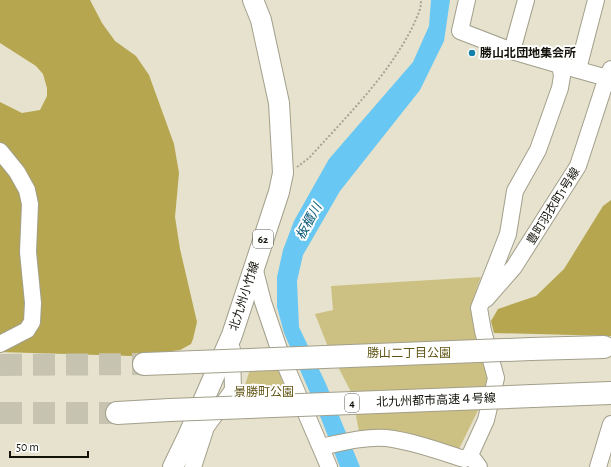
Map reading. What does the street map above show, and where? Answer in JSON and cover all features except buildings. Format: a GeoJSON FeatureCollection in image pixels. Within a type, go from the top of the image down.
{"type":"FeatureCollection","features":[{"type":"Feature","properties":{"kind":"highway"},"geometry":{"type":"LineString","coordinates":[[144,364],[604,347]]}},
{"type":"Feature","properties":{"kind":"highway","name":"北九州都市高速４号線"},"geometry":{"type":"LineString","coordinates":[[118,413],[610,393]]}},
{"type":"Feature","properties":{"kind":"main road","name":"北九州小竹線"},"geometry":{"type":"LineString","coordinates":[[173,467],[232,335],[279,192],[283,173],[279,104],[261,20],[253,0]]}},
{"type":"Feature","properties":{"kind":"street"},"geometry":{"type":"LineString","coordinates":[[467,0],[460,30],[512,51],[560,65],[610,75]]}},
{"type":"Feature","properties":{"kind":"street"},"geometry":{"type":"LineString","coordinates":[[512,51],[526,0]]}},
{"type":"Feature","properties":{"kind":"street"},"geometry":{"type":"LineString","coordinates":[[578,68],[596,0]]}},
{"type":"Feature","properties":{"kind":"street"},"geometry":{"type":"LineString","coordinates":[[323,446],[358,440],[384,438],[402,441],[475,461],[496,378],[478,308],[508,234],[515,191],[538,150],[560,88],[562,76],[560,65]]}},
{"type":"Feature","properties":{"kind":"street","name":"豊町羽衣町1号線"},"geometry":{"type":"LineString","coordinates":[[478,308],[514,266],[578,166],[610,75]]}},
{"type":"Feature","properties":{"kind":"street"},"geometry":{"type":"LineString","coordinates":[[0,151],[17,172],[27,190],[30,204],[28,252],[33,303],[32,322],[26,330],[0,344]]}},
{"type":"Feature","properties":{"kind":"street"},"geometry":{"type":"LineString","coordinates":[[254,267],[262,302],[282,355],[323,446],[329,467]]}},
{"type":"Feature","properties":{"kind":"street"},"geometry":{"type":"LineString","coordinates":[[193,467],[206,427],[233,390],[232,335]]}},
{"type":"Feature","properties":{"kind":"street"},"geometry":{"type":"LineString","coordinates":[[598,466],[611,424]]}},
{"type":"Feature","properties":{"kind":"street"},"geometry":{"type":"LineString","coordinates":[[598,466],[611,453]]}},
{"type":"Feature","properties":{"kind":"path"},"geometry":{"type":"LineString","coordinates":[[283,173],[294,169],[309,158],[370,89],[404,44],[421,9],[421,0]]}},
{"type":"Feature","properties":{"kind":"green space","name":"勝山二丁目公園"},"geometry":{"type":"Polygon","coordinates":[[[481,277],[476,290],[472,313],[475,334],[490,386],[458,451],[359,432],[352,394],[328,347],[315,314],[333,310],[331,286],[481,277]]]}},
{"type":"Feature","properties":{"kind":"green space","name":"景勝町公園"},"geometry":{"type":"Polygon","coordinates":[[[256,350],[278,367],[291,409],[235,417],[256,350]]]}},
{"type":"Feature","properties":{"kind":"shaded area"},"geometry":{"type":"Polygon","coordinates":[[[0,0],[90,0],[102,23],[115,41],[136,56],[149,75],[174,144],[179,173],[175,217],[180,249],[197,322],[191,344],[180,350],[132,356],[0,352],[0,102],[22,113],[40,110],[47,96],[47,88],[43,74],[36,66],[0,43],[0,0]]]}},
{"type":"Feature","properties":{"kind":"shaded area"},"geometry":{"type":"Polygon","coordinates":[[[611,200],[611,336],[494,333],[491,321],[498,309],[536,296],[564,269],[603,206],[611,200]]]}},
{"type":"Feature","properties":{"kind":"water","name":"板櫃川"},"geometry":{"type":"Polygon","coordinates":[[[431,0],[450,0],[444,41],[420,90],[340,191],[303,255],[297,281],[299,327],[326,384],[360,467],[340,467],[320,416],[284,333],[277,307],[277,277],[283,250],[294,221],[329,159],[413,62],[429,26],[431,0]]]}},
{"type":"Feature","properties":{"kind":"tunnel"},"geometry":{"type":"LineString","coordinates":[[0,365],[144,364]]}},
{"type":"Feature","properties":{"kind":"tunnel"},"geometry":{"type":"LineString","coordinates":[[0,413],[117,413]]}},
{"type":"Feature","properties":{"kind":"place","name":"勝山北団地集会所"},"geometry":{"type":"Point","coordinates":[472,53]}}]}
